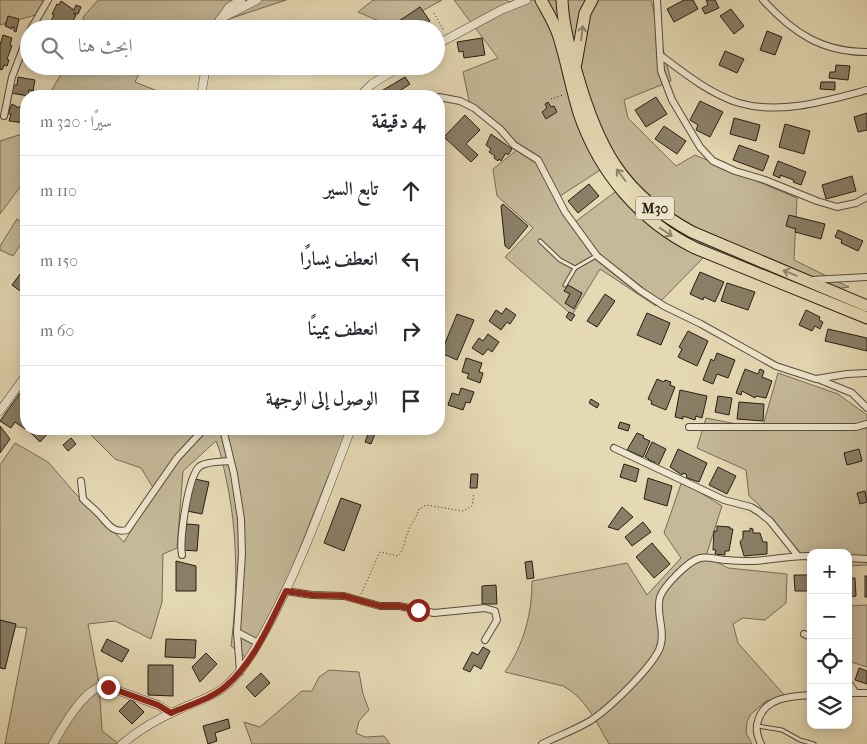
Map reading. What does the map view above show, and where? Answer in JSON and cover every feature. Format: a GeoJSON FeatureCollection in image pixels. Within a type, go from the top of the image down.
{"type":"FeatureCollection","features":[{"type":"Feature","properties":{"kind":"highway","name":"M30"},"geometry":{"type":"LineString","coordinates":[[541,0],[558,21],[597,134],[618,171],[639,194],[669,219],[692,232],[867,306]]}},
{"type":"Feature","properties":{"kind":"highway","name":"M30"},"geometry":{"type":"LineString","coordinates":[[562,0],[558,21],[558,34],[573,91],[586,132],[607,173],[622,192],[656,224],[695,248],[867,318]]}},
{"type":"Feature","properties":{"kind":"highway"},"geometry":{"type":"LineString","coordinates":[[575,67],[585,13],[592,0]]}},
{"type":"Feature","properties":{"kind":"street"},"geometry":{"type":"LineString","coordinates":[[36,20],[48,0]]}},
{"type":"Feature","properties":{"kind":"street"},"geometry":{"type":"LineString","coordinates":[[220,20],[229,7],[241,0]]}},
{"type":"Feature","properties":{"kind":"street"},"geometry":{"type":"LineString","coordinates":[[224,20],[257,0]]}},
{"type":"Feature","properties":{"kind":"street"},"geometry":{"type":"LineString","coordinates":[[445,40],[501,10],[526,0]]}},
{"type":"Feature","properties":{"kind":"street"},"geometry":{"type":"LineString","coordinates":[[658,0],[662,79],[672,100],[700,147],[713,161],[735,171],[766,180],[817,201],[837,207],[856,203],[867,197]]}},
{"type":"Feature","properties":{"kind":"street"},"geometry":{"type":"LineString","coordinates":[[763,0],[798,32],[816,42],[831,48],[850,52],[867,52]]}},
{"type":"Feature","properties":{"kind":"street"},"geometry":{"type":"LineString","coordinates":[[660,55],[715,92],[738,102],[759,108],[783,108],[867,90]]}},
{"type":"Feature","properties":{"kind":"street"},"geometry":{"type":"LineString","coordinates":[[4,116],[12,77],[20,56]]}},
{"type":"Feature","properties":{"kind":"street"},"geometry":{"type":"LineString","coordinates":[[202,90],[204,75]]}},
{"type":"Feature","properties":{"kind":"street"},"geometry":{"type":"LineString","coordinates":[[366,90],[386,75]]}},
{"type":"Feature","properties":{"kind":"street"},"geometry":{"type":"LineString","coordinates":[[445,99],[460,101],[474,108],[500,129],[514,145],[538,160],[565,212],[597,256],[664,306],[701,324],[776,366],[852,393],[867,408]]}},
{"type":"Feature","properties":{"kind":"street"},"geometry":{"type":"LineString","coordinates":[[807,280],[867,277]]}},
{"type":"Feature","properties":{"kind":"street"},"geometry":{"type":"LineString","coordinates":[[816,379],[867,373]]}},
{"type":"Feature","properties":{"kind":"street"},"geometry":{"type":"LineString","coordinates":[[0,411],[20,383]]}},
{"type":"Feature","properties":{"kind":"street"},"geometry":{"type":"LineString","coordinates":[[689,427],[856,427],[867,424]]}},
{"type":"Feature","properties":{"kind":"street"},"geometry":{"type":"LineString","coordinates":[[81,481],[83,499],[101,516],[108,526],[121,532],[127,530],[177,458],[198,435]]}},
{"type":"Feature","properties":{"kind":"street"},"geometry":{"type":"LineString","coordinates":[[225,435],[237,489],[241,527],[242,554],[237,632],[240,672]]}},
{"type":"Feature","properties":{"kind":"street"},"geometry":{"type":"LineString","coordinates":[[122,744],[135,734],[171,713],[219,691],[240,672],[286,591],[350,435]]}},
{"type":"Feature","properties":{"kind":"street"},"geometry":{"type":"LineString","coordinates":[[614,448],[724,500],[751,507],[770,521],[798,556]]}},
{"type":"Feature","properties":{"kind":"street"},"geometry":{"type":"LineString","coordinates":[[182,555],[180,547],[185,509],[194,475],[200,466],[214,462],[230,461]]}},
{"type":"Feature","properties":{"kind":"street"},"geometry":{"type":"LineString","coordinates":[[542,744],[593,719],[635,681],[652,662],[660,648],[662,637],[658,605],[660,596],[670,582],[687,566],[699,558],[753,561],[807,556]]}},
{"type":"Feature","properties":{"kind":"street"},"geometry":{"type":"LineString","coordinates":[[852,558],[867,559]]}},
{"type":"Feature","properties":{"kind":"street"},"geometry":{"type":"LineString","coordinates":[[286,591],[312,595],[344,596],[380,606],[399,606],[434,613],[485,608],[495,611],[497,620],[485,640]]}},
{"type":"Feature","properties":{"kind":"street"},"geometry":{"type":"LineString","coordinates":[[237,632],[258,643]]}},
{"type":"Feature","properties":{"kind":"street"},"geometry":{"type":"LineString","coordinates":[[849,684],[856,693]]}},
{"type":"Feature","properties":{"kind":"street"},"geometry":{"type":"LineString","coordinates":[[53,744],[82,701],[100,686],[108,687],[158,705],[171,713]]}},
{"type":"Feature","properties":{"kind":"street"},"geometry":{"type":"LineString","coordinates":[[852,693],[867,693]]}},
{"type":"Feature","properties":{"kind":"street"},"geometry":{"type":"LineString","coordinates":[[761,744],[757,737],[756,726],[760,714],[767,705],[792,696],[807,695]]}},
{"type":"Feature","properties":{"kind":"lane"},"geometry":{"type":"LineString","coordinates":[[540,241],[560,260],[576,268]]}},
{"type":"Feature","properties":{"kind":"lane"},"geometry":{"type":"LineString","coordinates":[[565,285],[576,268],[597,256]]}},
{"type":"Feature","properties":{"kind":"lane"},"geometry":{"type":"LineString","coordinates":[[756,726],[782,730],[800,740],[814,744]]}},
{"type":"Feature","properties":{"kind":"path"},"geometry":{"type":"LineString","coordinates":[[434,12],[438,20]]}},
{"type":"Feature","properties":{"kind":"path"},"geometry":{"type":"LineString","coordinates":[[445,32],[448,38]]}},
{"type":"Feature","properties":{"kind":"path"},"geometry":{"type":"LineString","coordinates":[[551,99],[573,91]]}},
{"type":"Feature","properties":{"kind":"path"},"geometry":{"type":"LineString","coordinates":[[358,600],[380,552],[398,556],[402,552],[408,530],[416,519],[418,509],[426,505],[463,511],[472,506],[474,493]]}},
{"type":"Feature","properties":{"kind":"shaded area"},"geometry":{"type":"Polygon","coordinates":[[[0,0],[48,0],[39,14],[0,25],[0,0]]]}},
{"type":"Feature","properties":{"kind":"shaded area"},"geometry":{"type":"Polygon","coordinates":[[[98,0],[286,0],[226,20],[83,20],[98,0]]]}},
{"type":"Feature","properties":{"kind":"shaded area"},"geometry":{"type":"Polygon","coordinates":[[[373,0],[442,0],[406,20],[377,20],[358,12],[373,0]]]}},
{"type":"Feature","properties":{"kind":"shaded area"},"geometry":{"type":"Polygon","coordinates":[[[454,0],[507,0],[509,2],[516,0],[651,0],[671,81],[624,100],[628,118],[676,166],[695,155],[797,198],[794,260],[849,287],[814,292],[704,257],[656,306],[600,269],[572,315],[505,257],[533,228],[497,196],[493,169],[518,149],[470,105],[463,72],[498,58],[454,0]],[[605,167],[557,198],[575,222],[619,189],[605,167]]]}},
{"type":"Feature","properties":{"kind":"shaded area"},"geometry":{"type":"Polygon","coordinates":[[[61,75],[138,75],[135,82],[155,90],[52,90],[61,75]]]}},
{"type":"Feature","properties":{"kind":"shaded area"},"geometry":{"type":"Polygon","coordinates":[[[20,135],[20,187],[0,214],[0,141],[20,135]]]}},
{"type":"Feature","properties":{"kind":"shaded area"},"geometry":{"type":"Polygon","coordinates":[[[17,219],[20,221],[20,245],[13,256],[0,250],[0,246],[17,219]]]}},
{"type":"Feature","properties":{"kind":"shaded area"},"geometry":{"type":"Polygon","coordinates":[[[778,373],[838,394],[867,415],[867,565],[852,566],[852,549],[807,549],[807,561],[749,496],[746,470],[697,448],[706,418],[762,429],[778,373]]]}},
{"type":"Feature","properties":{"kind":"shaded area"},"geometry":{"type":"Polygon","coordinates":[[[91,435],[348,435],[346,445],[329,474],[280,599],[250,661],[231,646],[236,583],[235,541],[230,499],[222,459],[216,441],[183,471],[177,548],[163,554],[162,602],[151,639],[115,621],[88,624],[99,683],[102,731],[119,744],[5,744],[27,628],[0,625],[0,465],[15,443],[48,462],[74,492],[124,542],[155,491],[141,468],[115,459],[91,435]]]}},
{"type":"Feature","properties":{"kind":"shaded area"},"geometry":{"type":"Polygon","coordinates":[[[682,481],[722,506],[706,556],[728,568],[787,574],[786,603],[765,620],[743,618],[733,624],[738,643],[785,696],[766,701],[750,715],[746,733],[752,744],[609,744],[590,711],[571,691],[563,686],[505,672],[517,651],[526,628],[532,593],[532,581],[627,563],[647,595],[681,558],[664,533],[682,481]]]}},
{"type":"Feature","properties":{"kind":"shaded area"},"geometry":{"type":"Polygon","coordinates":[[[867,605],[867,667],[852,662],[852,606],[867,605]]]}},
{"type":"Feature","properties":{"kind":"shaded area"},"geometry":{"type":"Polygon","coordinates":[[[329,670],[359,672],[363,694],[369,710],[359,721],[356,733],[365,737],[384,736],[390,744],[252,744],[244,722],[260,727],[302,691],[312,691],[319,677],[329,670]]]}},
{"type":"Feature","properties":{"kind":"building"},"geometry":{"type":"Polygon","coordinates":[[[684,0],[693,0],[698,9],[674,22],[667,9],[684,0]]]}},
{"type":"Feature","properties":{"kind":"building"},"geometry":{"type":"Polygon","coordinates":[[[706,0],[715,0],[719,8],[705,14],[702,8],[708,5],[706,0]]]}},
{"type":"Feature","properties":{"kind":"building"},"geometry":{"type":"Polygon","coordinates":[[[61,1],[74,10],[76,5],[81,7],[78,14],[74,13],[76,15],[74,20],[52,20],[57,4],[59,5],[61,1]]]}},
{"type":"Feature","properties":{"kind":"building"},"geometry":{"type":"Polygon","coordinates":[[[420,7],[429,20],[400,20],[420,7]]]}},
{"type":"Feature","properties":{"kind":"building"},"geometry":{"type":"Polygon","coordinates":[[[731,9],[744,26],[734,34],[720,16],[731,9]]]}},
{"type":"Feature","properties":{"kind":"building"},"geometry":{"type":"Polygon","coordinates":[[[8,16],[19,19],[16,32],[14,27],[12,29],[5,26],[8,16]]]}},
{"type":"Feature","properties":{"kind":"building"},"geometry":{"type":"Polygon","coordinates":[[[767,31],[782,37],[775,55],[760,50],[767,31]]]}},
{"type":"Feature","properties":{"kind":"building"},"geometry":{"type":"Polygon","coordinates":[[[3,35],[12,38],[10,45],[12,46],[7,59],[9,60],[7,66],[4,65],[2,70],[0,69],[0,45],[3,35]]]}},
{"type":"Feature","properties":{"kind":"building"},"geometry":{"type":"Polygon","coordinates":[[[482,38],[485,55],[464,58],[463,51],[459,52],[457,42],[482,38]]]}},
{"type":"Feature","properties":{"kind":"building"},"geometry":{"type":"Polygon","coordinates":[[[725,51],[744,59],[737,73],[719,65],[725,51]]]}},
{"type":"Feature","properties":{"kind":"building"},"geometry":{"type":"Polygon","coordinates":[[[836,65],[850,66],[848,80],[829,78],[830,72],[835,72],[836,65]]]}},
{"type":"Feature","properties":{"kind":"building"},"geometry":{"type":"Polygon","coordinates":[[[18,77],[35,80],[33,90],[20,90],[20,95],[11,93],[13,85],[17,85],[18,77]]]}},
{"type":"Feature","properties":{"kind":"building"},"geometry":{"type":"Polygon","coordinates":[[[405,77],[410,84],[401,90],[383,90],[405,77]]]}},
{"type":"Feature","properties":{"kind":"building"},"geometry":{"type":"Polygon","coordinates":[[[821,82],[835,82],[835,90],[820,89],[821,82]]]}},
{"type":"Feature","properties":{"kind":"building"},"geometry":{"type":"Polygon","coordinates":[[[656,97],[667,114],[646,127],[635,110],[656,97]]]}},
{"type":"Feature","properties":{"kind":"building"},"geometry":{"type":"Polygon","coordinates":[[[700,101],[723,112],[710,137],[696,130],[698,125],[690,120],[700,101]]]}},
{"type":"Feature","properties":{"kind":"building"},"geometry":{"type":"Polygon","coordinates":[[[548,102],[551,107],[554,106],[557,112],[546,119],[542,112],[547,108],[545,104],[548,102]]]}},
{"type":"Feature","properties":{"kind":"building"},"geometry":{"type":"Polygon","coordinates":[[[12,104],[19,108],[20,106],[20,122],[9,121],[11,114],[8,114],[12,104]]]}},
{"type":"Feature","properties":{"kind":"building"},"geometry":{"type":"Polygon","coordinates":[[[867,113],[867,130],[858,132],[854,117],[867,113]]]}},
{"type":"Feature","properties":{"kind":"building"},"geometry":{"type":"Polygon","coordinates":[[[465,115],[480,130],[466,144],[478,155],[471,162],[445,136],[465,115]]]}},
{"type":"Feature","properties":{"kind":"building"},"geometry":{"type":"Polygon","coordinates":[[[734,118],[760,125],[756,141],[730,134],[734,118]]]}},
{"type":"Feature","properties":{"kind":"building"},"geometry":{"type":"Polygon","coordinates":[[[785,124],[810,131],[804,154],[779,147],[785,124]]]}},
{"type":"Feature","properties":{"kind":"building"},"geometry":{"type":"Polygon","coordinates":[[[664,126],[686,141],[677,154],[655,139],[664,126]]]}},
{"type":"Feature","properties":{"kind":"building"},"geometry":{"type":"Polygon","coordinates":[[[491,134],[512,149],[508,155],[506,153],[501,161],[494,158],[495,156],[489,152],[491,149],[486,145],[491,134]]]}},
{"type":"Feature","properties":{"kind":"building"},"geometry":{"type":"Polygon","coordinates":[[[739,145],[769,156],[763,171],[733,160],[739,145]]]}},
{"type":"Feature","properties":{"kind":"building"},"geometry":{"type":"Polygon","coordinates":[[[778,161],[806,172],[801,185],[793,182],[794,180],[780,175],[780,178],[773,175],[778,161]]]}},
{"type":"Feature","properties":{"kind":"building"},"geometry":{"type":"Polygon","coordinates":[[[852,176],[856,191],[826,199],[822,185],[852,176]]]}},
{"type":"Feature","properties":{"kind":"building"},"geometry":{"type":"Polygon","coordinates":[[[589,184],[599,196],[578,213],[568,201],[589,184]]]}},
{"type":"Feature","properties":{"kind":"building"},"geometry":{"type":"Polygon","coordinates":[[[503,204],[528,226],[509,249],[505,246],[501,206],[503,204]]]}},
{"type":"Feature","properties":{"kind":"building"},"geometry":{"type":"Polygon","coordinates":[[[789,215],[825,224],[821,239],[795,232],[796,229],[786,226],[789,215]]]}},
{"type":"Feature","properties":{"kind":"building"},"geometry":{"type":"Polygon","coordinates":[[[838,230],[863,241],[858,251],[841,243],[842,240],[835,237],[838,230]]]}},
{"type":"Feature","properties":{"kind":"building"},"geometry":{"type":"Polygon","coordinates":[[[700,272],[724,282],[715,302],[704,297],[703,300],[690,294],[700,272]]]}},
{"type":"Feature","properties":{"kind":"building"},"geometry":{"type":"Polygon","coordinates":[[[20,274],[20,291],[12,285],[20,274]]]}},
{"type":"Feature","properties":{"kind":"building"},"geometry":{"type":"Polygon","coordinates":[[[727,283],[755,292],[748,310],[721,301],[727,283]]]}},
{"type":"Feature","properties":{"kind":"building"},"geometry":{"type":"Polygon","coordinates":[[[568,285],[582,293],[574,309],[565,303],[570,294],[564,291],[568,285]]]}},
{"type":"Feature","properties":{"kind":"building"},"geometry":{"type":"Polygon","coordinates":[[[605,294],[615,301],[597,327],[587,321],[605,294]]]}},
{"type":"Feature","properties":{"kind":"building"},"geometry":{"type":"Polygon","coordinates":[[[506,308],[516,315],[510,324],[507,322],[501,330],[489,321],[496,310],[502,314],[506,308]]]}},
{"type":"Feature","properties":{"kind":"building"},"geometry":{"type":"Polygon","coordinates":[[[806,310],[820,317],[819,320],[823,322],[820,329],[815,326],[812,331],[799,325],[806,310]]]}},
{"type":"Feature","properties":{"kind":"building"},"geometry":{"type":"Polygon","coordinates":[[[569,312],[575,315],[571,321],[566,317],[569,312]]]}},
{"type":"Feature","properties":{"kind":"building"},"geometry":{"type":"Polygon","coordinates":[[[647,313],[670,323],[661,345],[637,335],[647,313]]]}},
{"type":"Feature","properties":{"kind":"building"},"geometry":{"type":"Polygon","coordinates":[[[457,314],[474,320],[457,360],[445,355],[445,343],[457,314]]]}},
{"type":"Feature","properties":{"kind":"building"},"geometry":{"type":"Polygon","coordinates":[[[828,329],[867,338],[867,351],[825,341],[828,329]]]}},
{"type":"Feature","properties":{"kind":"building"},"geometry":{"type":"Polygon","coordinates":[[[688,331],[708,341],[697,366],[678,357],[682,349],[679,347],[688,331]]]}},
{"type":"Feature","properties":{"kind":"building"},"geometry":{"type":"Polygon","coordinates":[[[488,334],[499,342],[492,352],[488,349],[483,355],[472,348],[479,338],[483,341],[488,334]]]}},
{"type":"Feature","properties":{"kind":"building"},"geometry":{"type":"Polygon","coordinates":[[[717,353],[735,360],[728,378],[717,374],[713,384],[703,380],[711,359],[714,361],[717,353]]]}},
{"type":"Feature","properties":{"kind":"building"},"geometry":{"type":"Polygon","coordinates":[[[466,358],[482,363],[479,372],[483,373],[480,383],[467,378],[469,374],[462,372],[466,358]]]}},
{"type":"Feature","properties":{"kind":"building"},"geometry":{"type":"Polygon","coordinates":[[[745,369],[758,374],[760,369],[764,371],[762,377],[772,381],[766,398],[756,396],[755,398],[742,391],[741,395],[736,393],[745,369]]]}},
{"type":"Feature","properties":{"kind":"building"},"geometry":{"type":"Polygon","coordinates":[[[657,379],[671,382],[670,385],[675,387],[666,410],[651,404],[652,401],[648,399],[657,379]]]}},
{"type":"Feature","properties":{"kind":"building"},"geometry":{"type":"Polygon","coordinates":[[[461,388],[474,392],[470,403],[466,402],[463,410],[448,405],[452,393],[459,395],[461,388]]]}},
{"type":"Feature","properties":{"kind":"building"},"geometry":{"type":"Polygon","coordinates":[[[680,390],[707,396],[702,418],[696,416],[695,420],[683,416],[683,419],[675,417],[680,390]]]}},
{"type":"Feature","properties":{"kind":"building"},"geometry":{"type":"Polygon","coordinates":[[[20,393],[20,426],[15,422],[11,428],[0,421],[20,393]]]}},
{"type":"Feature","properties":{"kind":"building"},"geometry":{"type":"Polygon","coordinates":[[[718,396],[732,398],[729,415],[715,412],[718,396]]]}},
{"type":"Feature","properties":{"kind":"building"},"geometry":{"type":"Polygon","coordinates":[[[591,399],[599,404],[597,408],[589,403],[591,399]]]}},
{"type":"Feature","properties":{"kind":"building"},"geometry":{"type":"Polygon","coordinates":[[[739,402],[764,404],[763,421],[737,419],[739,402]]]}},
{"type":"Feature","properties":{"kind":"building"},"geometry":{"type":"Polygon","coordinates":[[[620,422],[630,425],[628,431],[618,428],[620,422]]]}},
{"type":"Feature","properties":{"kind":"building"},"geometry":{"type":"Polygon","coordinates":[[[0,426],[10,439],[0,453],[0,426]]]}},
{"type":"Feature","properties":{"kind":"building"},"geometry":{"type":"Polygon","coordinates":[[[637,433],[650,441],[643,457],[627,450],[637,433]]]}},
{"type":"Feature","properties":{"kind":"building"},"geometry":{"type":"Polygon","coordinates":[[[33,435],[46,435],[40,442],[33,435]]]}},
{"type":"Feature","properties":{"kind":"building"},"geometry":{"type":"Polygon","coordinates":[[[368,435],[375,435],[371,444],[365,442],[368,435]]]}},
{"type":"Feature","properties":{"kind":"building"},"geometry":{"type":"Polygon","coordinates":[[[71,438],[76,444],[68,451],[63,445],[71,438]]]}},
{"type":"Feature","properties":{"kind":"building"},"geometry":{"type":"Polygon","coordinates":[[[652,442],[666,449],[657,465],[645,457],[652,442]]]}},
{"type":"Feature","properties":{"kind":"building"},"geometry":{"type":"Polygon","coordinates":[[[678,449],[707,463],[699,482],[687,478],[686,474],[683,473],[682,475],[670,467],[678,449]]]}},
{"type":"Feature","properties":{"kind":"building"},"geometry":{"type":"Polygon","coordinates":[[[859,449],[862,461],[847,465],[844,453],[859,449]]]}},
{"type":"Feature","properties":{"kind":"building"},"geometry":{"type":"Polygon","coordinates":[[[624,464],[639,469],[636,482],[620,477],[624,464]]]}},
{"type":"Feature","properties":{"kind":"building"},"geometry":{"type":"Polygon","coordinates":[[[718,467],[736,476],[727,494],[709,485],[718,467]]]}},
{"type":"Feature","properties":{"kind":"building"},"geometry":{"type":"Polygon","coordinates":[[[471,474],[478,474],[477,488],[470,488],[471,474]]]}},
{"type":"Feature","properties":{"kind":"building"},"geometry":{"type":"Polygon","coordinates":[[[648,478],[672,486],[667,506],[644,499],[648,478]]]}},
{"type":"Feature","properties":{"kind":"building"},"geometry":{"type":"Polygon","coordinates":[[[195,479],[209,482],[202,514],[187,511],[195,479]]]}},
{"type":"Feature","properties":{"kind":"building"},"geometry":{"type":"Polygon","coordinates":[[[865,491],[867,502],[860,504],[857,493],[865,491]]]}},
{"type":"Feature","properties":{"kind":"building"},"geometry":{"type":"Polygon","coordinates":[[[341,498],[361,505],[344,551],[324,543],[341,498]]]}},
{"type":"Feature","properties":{"kind":"building"},"geometry":{"type":"Polygon","coordinates":[[[622,507],[633,517],[618,530],[608,527],[622,507]]]}},
{"type":"Feature","properties":{"kind":"building"},"geometry":{"type":"Polygon","coordinates":[[[643,522],[651,532],[632,546],[625,537],[643,522]]]}},
{"type":"Feature","properties":{"kind":"building"},"geometry":{"type":"Polygon","coordinates":[[[187,524],[199,525],[197,551],[182,550],[187,524]]]}},
{"type":"Feature","properties":{"kind":"building"},"geometry":{"type":"Polygon","coordinates":[[[717,526],[733,529],[729,551],[725,551],[725,555],[715,554],[716,550],[713,550],[714,531],[717,531],[717,526]]]}},
{"type":"Feature","properties":{"kind":"building"},"geometry":{"type":"Polygon","coordinates":[[[750,528],[753,529],[753,533],[760,533],[763,542],[767,542],[767,554],[744,556],[740,542],[743,538],[743,531],[750,531],[750,528]]]}},
{"type":"Feature","properties":{"kind":"building"},"geometry":{"type":"Polygon","coordinates":[[[652,543],[670,564],[654,578],[636,557],[652,543]]]}},
{"type":"Feature","properties":{"kind":"building"},"geometry":{"type":"Polygon","coordinates":[[[176,561],[196,566],[196,591],[176,591],[176,561]]]}},
{"type":"Feature","properties":{"kind":"building"},"geometry":{"type":"Polygon","coordinates":[[[532,561],[534,578],[527,579],[525,562],[532,561]]]}},
{"type":"Feature","properties":{"kind":"building"},"geometry":{"type":"Polygon","coordinates":[[[794,575],[807,575],[807,591],[795,591],[794,575]]]}},
{"type":"Feature","properties":{"kind":"building"},"geometry":{"type":"Polygon","coordinates":[[[865,576],[867,576],[867,597],[865,597],[865,576]]]}},
{"type":"Feature","properties":{"kind":"building"},"geometry":{"type":"Polygon","coordinates":[[[852,578],[855,578],[856,596],[852,596],[852,578]]]}},
{"type":"Feature","properties":{"kind":"building"},"geometry":{"type":"Polygon","coordinates":[[[496,585],[497,604],[482,604],[482,586],[496,585]]]}},
{"type":"Feature","properties":{"kind":"building"},"geometry":{"type":"Polygon","coordinates":[[[0,620],[16,624],[5,669],[0,668],[0,620]]]}},
{"type":"Feature","properties":{"kind":"building"},"geometry":{"type":"Polygon","coordinates":[[[107,639],[129,650],[122,662],[101,651],[107,639]]]}},
{"type":"Feature","properties":{"kind":"building"},"geometry":{"type":"Polygon","coordinates":[[[166,639],[196,640],[195,658],[165,657],[166,639]]]}},
{"type":"Feature","properties":{"kind":"building"},"geometry":{"type":"Polygon","coordinates":[[[483,647],[490,651],[481,669],[474,665],[470,672],[463,669],[472,652],[478,655],[483,647]]]}},
{"type":"Feature","properties":{"kind":"building"},"geometry":{"type":"Polygon","coordinates":[[[206,653],[217,664],[200,682],[192,667],[206,653]]]}},
{"type":"Feature","properties":{"kind":"building"},"geometry":{"type":"Polygon","coordinates":[[[148,665],[173,665],[173,696],[148,695],[148,665]]]}},
{"type":"Feature","properties":{"kind":"building"},"geometry":{"type":"Polygon","coordinates":[[[859,668],[867,671],[867,684],[855,680],[859,668]]]}},
{"type":"Feature","properties":{"kind":"building"},"geometry":{"type":"Polygon","coordinates":[[[261,673],[270,683],[255,697],[246,687],[261,673]]]}},
{"type":"Feature","properties":{"kind":"building"},"geometry":{"type":"Polygon","coordinates":[[[131,699],[144,712],[132,724],[119,711],[131,699]]]}},
{"type":"Feature","properties":{"kind":"building"},"geometry":{"type":"Polygon","coordinates":[[[228,719],[230,728],[215,733],[217,741],[208,744],[203,726],[228,719]]]}},
{"type":"Feature","properties":{"kind":"route"},"geometry":{"type":"LineString","coordinates":[[108,687],[158,705],[171,713],[219,691],[236,676],[254,651],[286,591],[312,595],[349,596],[380,606],[399,606],[418,610]]}}]}
